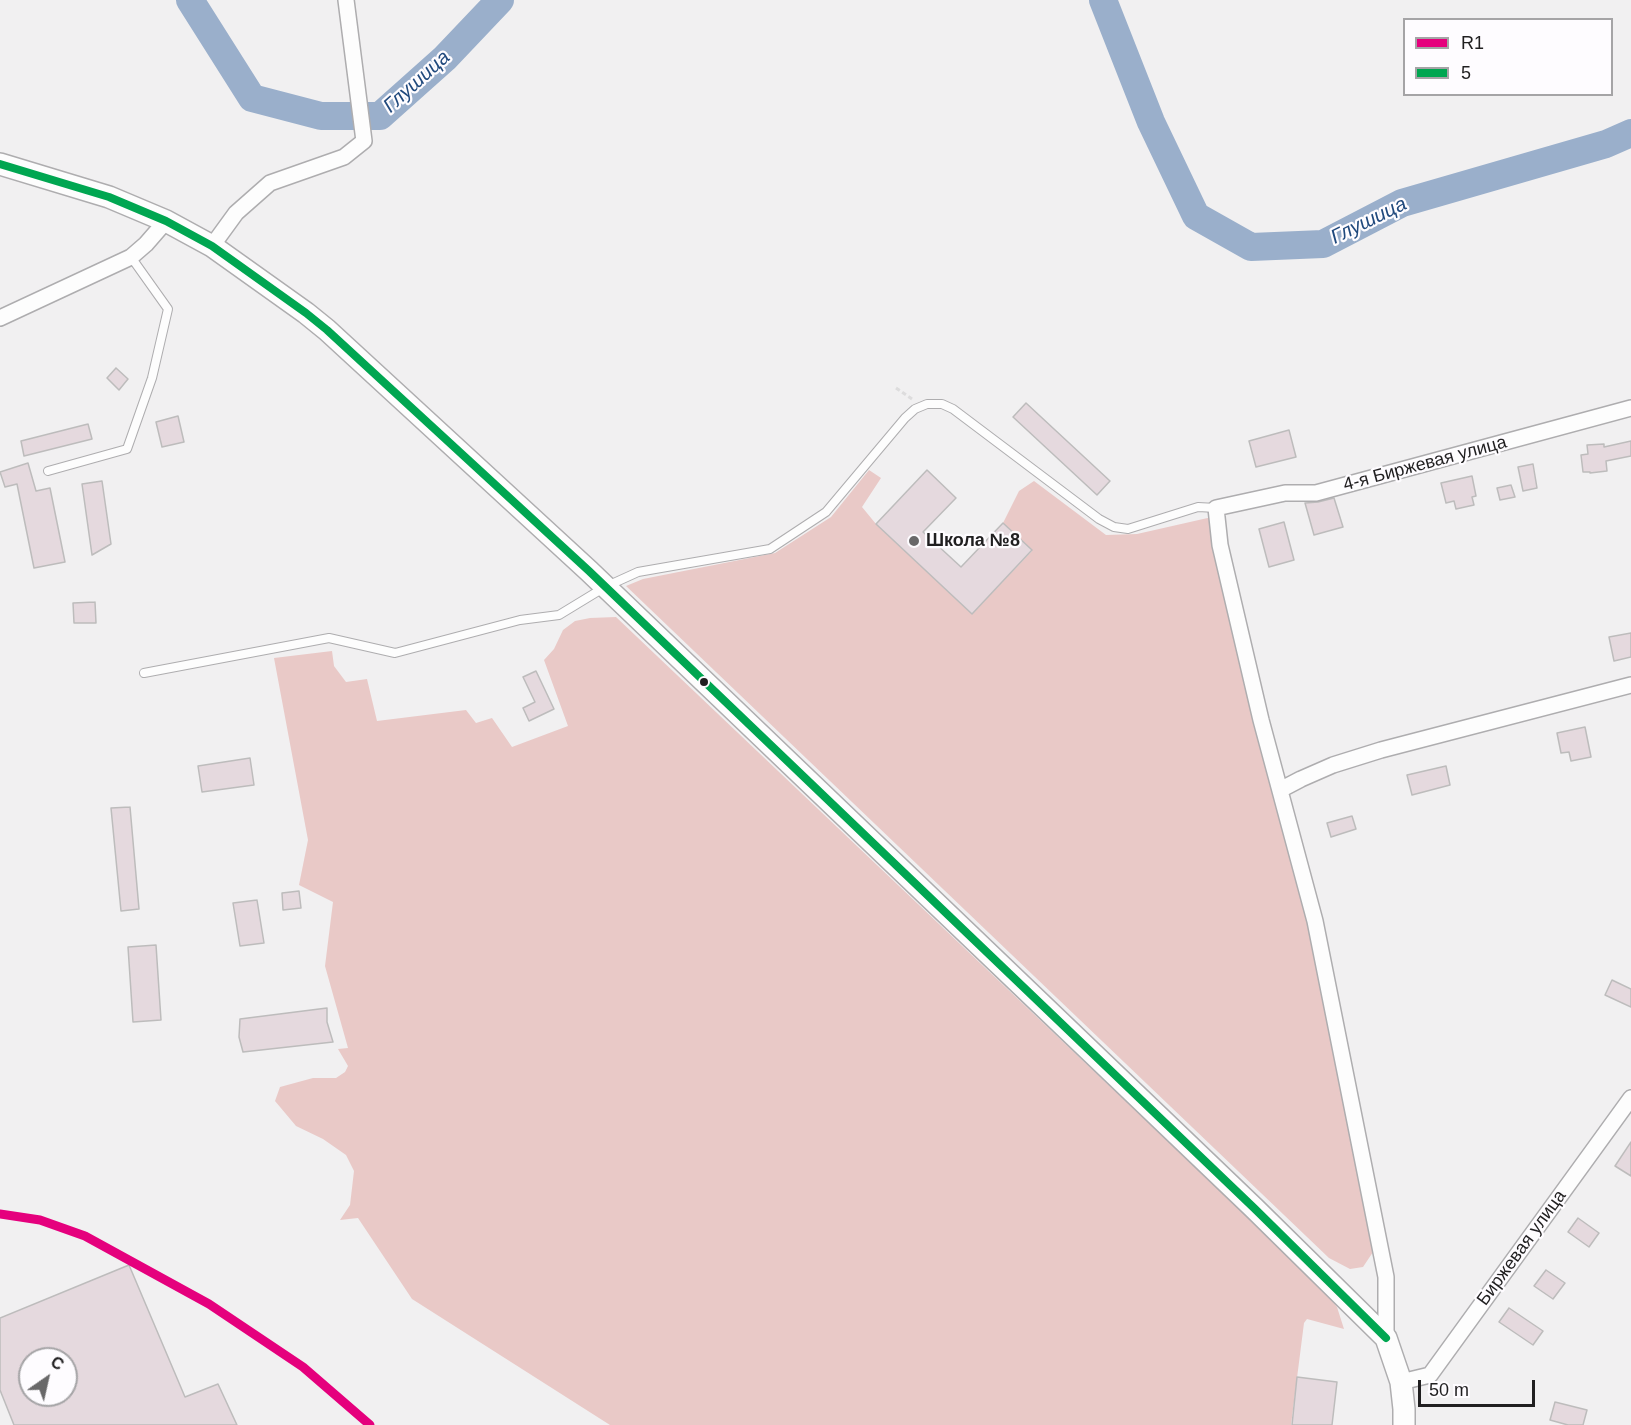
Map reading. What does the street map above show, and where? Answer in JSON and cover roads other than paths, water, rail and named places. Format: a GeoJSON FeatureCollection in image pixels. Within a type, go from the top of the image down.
{"type":"FeatureCollection","features":[{"type":"Feature","properties":{"kind":"main road"},"geometry":{"type":"LineString","coordinates":[[0,164],[109,197],[166,221],[212,246],[327,330],[605,587],[1237,1191],[1386,1338],[1401,1382],[1404,1425]]}},
{"type":"Feature","properties":{"kind":"street"},"geometry":{"type":"LineString","coordinates":[[212,246],[236,213],[270,183],[344,157],[364,141],[346,0]]}},
{"type":"Feature","properties":{"kind":"street"},"geometry":{"type":"LineString","coordinates":[[0,318],[131,257],[147,244],[166,221]]}},
{"type":"Feature","properties":{"kind":"street","name":"4-я Биржевая улица"},"geometry":{"type":"LineString","coordinates":[[1216,508],[1285,493],[1316,493],[1631,408]]}},
{"type":"Feature","properties":{"kind":"street"},"geometry":{"type":"LineString","coordinates":[[1216,508],[1220,545],[1261,720],[1315,921],[1386,1277],[1386,1338]]}},
{"type":"Feature","properties":{"kind":"street"},"geometry":{"type":"LineString","coordinates":[[1280,790],[1333,765],[1381,750],[1631,685]]}},
{"type":"Feature","properties":{"kind":"street","name":"Биржевая улица"},"geometry":{"type":"LineString","coordinates":[[1401,1382],[1430,1375],[1631,1098]]}},
{"type":"Feature","properties":{"kind":"lane"},"geometry":{"type":"LineString","coordinates":[[48,471],[127,449],[152,378],[168,309],[131,257]]}},
{"type":"Feature","properties":{"kind":"lane"},"geometry":{"type":"LineString","coordinates":[[144,673],[329,638],[395,653],[520,620],[559,615],[605,587],[638,572],[770,549],[826,512],[905,418],[915,409],[927,404],[942,404],[954,409],[1099,519],[1114,527],[1128,529],[1198,507],[1216,508]]}},
{"type":"Feature","properties":{"kind":"waterway","name":"Глушица"},"geometry":{"type":"LineString","coordinates":[[190,0],[252,98],[321,116],[380,116],[445,58],[500,0]]}},
{"type":"Feature","properties":{"kind":"waterway","name":"Глушица"},"geometry":{"type":"LineString","coordinates":[[1103,0],[1151,122],[1196,216],[1251,247],[1323,244],[1402,203],[1606,144],[1631,133]]}},
{"type":"Feature","properties":{"kind":"place","name":"Школа №8"},"geometry":{"type":"Point","coordinates":[914,541]}}]}
